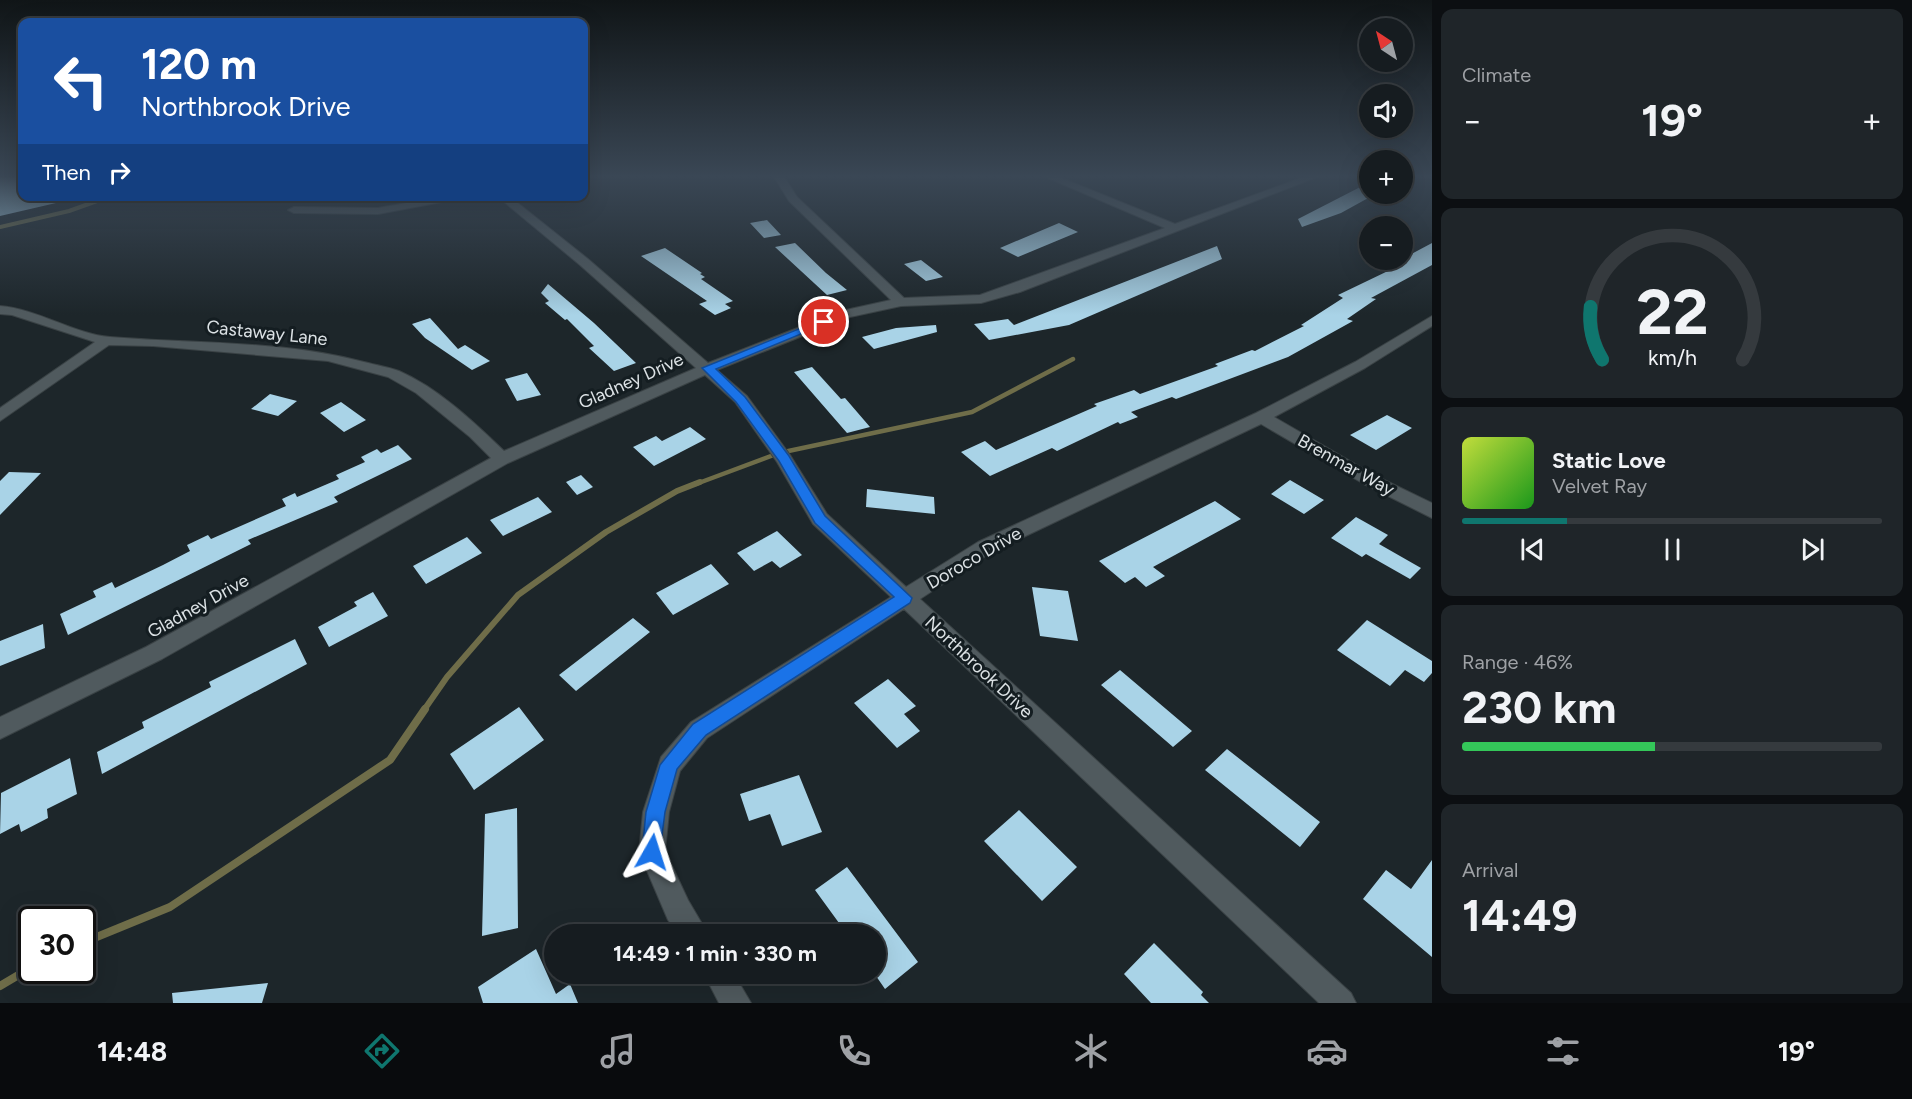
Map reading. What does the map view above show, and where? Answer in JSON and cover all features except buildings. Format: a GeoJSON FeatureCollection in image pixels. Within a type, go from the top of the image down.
{"type":"FeatureCollection","features":[{"type":"Feature","properties":{"kind":"street","name":"Northbrook Drive"},"geometry":{"type":"LineString","coordinates":[[533,222],[708,368],[741,399],[784,459],[820,519],[1341,1003]]}},
{"type":"Feature","properties":{"kind":"street"},"geometry":{"type":"LineString","coordinates":[[817,222],[901,302]]}},
{"type":"Feature","properties":{"kind":"street"},"geometry":{"type":"LineString","coordinates":[[1159,222],[1174,228]]}},
{"type":"Feature","properties":{"kind":"street","name":"Gladney Drive"},"geometry":{"type":"LineString","coordinates":[[0,728],[154,653],[502,459],[708,368],[846,314],[901,302],[981,299],[1015,289],[1190,222]]}},
{"type":"Feature","properties":{"kind":"street","name":"Castaway Lane"},"geometry":{"type":"LineString","coordinates":[[0,310],[13,311],[106,341],[153,342],[317,356],[393,374],[421,390],[476,433],[502,459]]}},
{"type":"Feature","properties":{"kind":"street","name":"Doroco Drive"},"geometry":{"type":"LineString","coordinates":[[687,924],[678,910],[652,852],[656,812],[670,765],[699,730],[985,547],[1262,417],[1360,365],[1432,320]]}},
{"type":"Feature","properties":{"kind":"street"},"geometry":{"type":"LineString","coordinates":[[0,416],[106,341]]}},
{"type":"Feature","properties":{"kind":"street","name":"Brenmar Way"},"geometry":{"type":"LineString","coordinates":[[1262,417],[1370,480],[1432,511]]}},
{"type":"Feature","properties":{"kind":"street"},"geometry":{"type":"LineString","coordinates":[[724,984],[736,1003]]}},
{"type":"Feature","properties":{"kind":"waterway"},"geometry":{"type":"LineString","coordinates":[[0,227],[22,222]]}},
{"type":"Feature","properties":{"kind":"waterway"},"geometry":{"type":"LineString","coordinates":[[696,484],[779,453],[972,412],[1073,359]]}},
{"type":"Feature","properties":{"kind":"waterway"},"geometry":{"type":"LineString","coordinates":[[424,710],[447,677],[518,595],[606,532],[677,491],[700,482]]}},
{"type":"Feature","properties":{"kind":"waterway"},"geometry":{"type":"LineString","coordinates":[[96,937],[170,907],[390,760],[425,709]]}},
{"type":"Feature","properties":{"kind":"waterway"},"geometry":{"type":"LineString","coordinates":[[0,986],[18,975]]}},
{"type":"Feature","properties":{"kind":"route"},"geometry":{"type":"LineString","coordinates":[[652,852],[660,791],[670,765],[699,730],[905,598],[820,519],[784,459],[741,399],[708,368],[824,322]]}}]}
